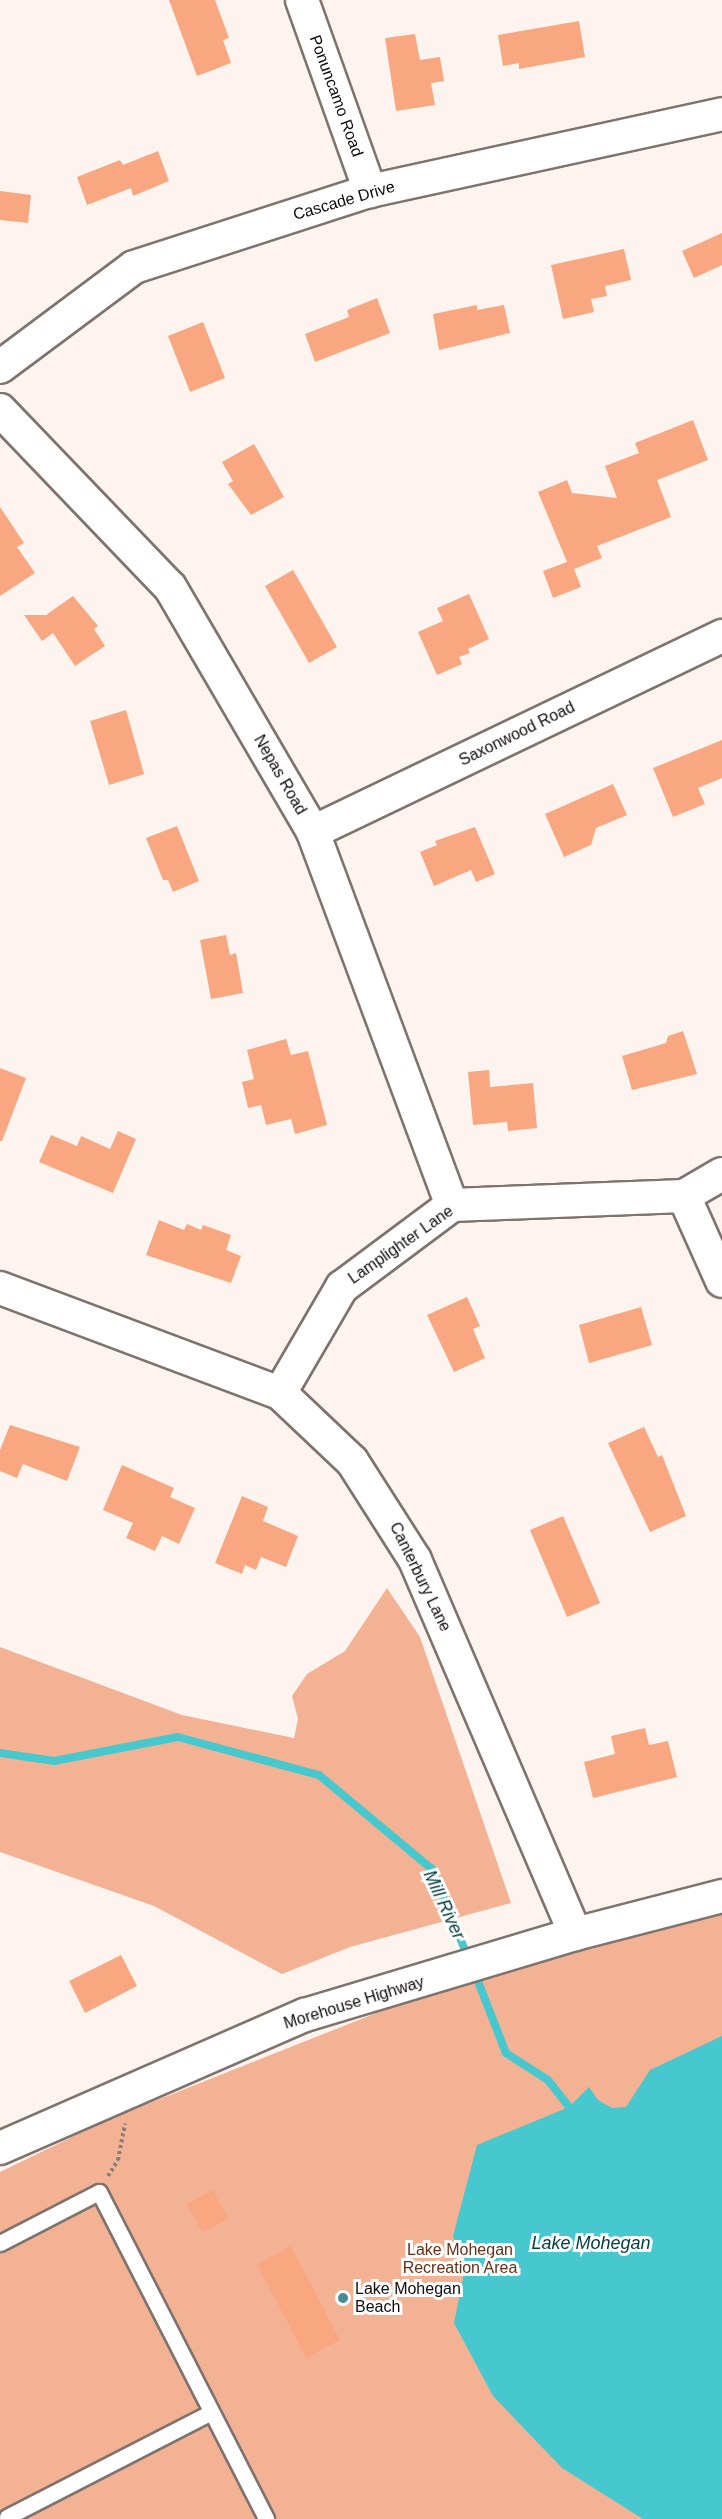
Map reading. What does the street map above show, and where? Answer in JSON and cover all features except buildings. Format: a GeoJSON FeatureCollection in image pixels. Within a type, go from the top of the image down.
{"type":"FeatureCollection","features":[{"type":"Feature","properties":{"kind":"street","name":"Ponuncamo Road"},"geometry":{"type":"LineString","coordinates":[[302,0],[370,191]]}},
{"type":"Feature","properties":{"kind":"street","name":"Cascade Drive"},"geometry":{"type":"LineString","coordinates":[[0,367],[134,267],[370,191],[722,114]]}},
{"type":"Feature","properties":{"kind":"street","name":"Nepas Road"},"geometry":{"type":"LineString","coordinates":[[0,410],[170,587],[313,831],[452,1205]]}},
{"type":"Feature","properties":{"kind":"street","name":"Saxonwood Road"},"geometry":{"type":"LineString","coordinates":[[313,831],[722,636]]}},
{"type":"Feature","properties":{"kind":"street","name":"Lamplighter Lane"},"geometry":{"type":"LineString","coordinates":[[280,1394],[342,1287],[452,1205],[684,1196],[722,1174]]}},
{"type":"Feature","properties":{"kind":"street"},"geometry":{"type":"LineString","coordinates":[[684,1196],[722,1281]]}},
{"type":"Feature","properties":{"kind":"street","name":"Canterbury Lane"},"geometry":{"type":"LineString","coordinates":[[0,1288],[280,1394],[352,1461],[416,1560],[574,1934]]}},
{"type":"Feature","properties":{"kind":"street","name":"Morehouse Highway"},"geometry":{"type":"LineString","coordinates":[[0,2148],[305,2015],[574,1934],[722,1896]]}},
{"type":"Feature","properties":{"kind":"lane"},"geometry":{"type":"LineString","coordinates":[[0,2243],[99,2192],[266,2519]]}},
{"type":"Feature","properties":{"kind":"lane"},"geometry":{"type":"LineString","coordinates":[[5,2513],[212,2412]]}},
{"type":"Feature","properties":{"kind":"green space"},"geometry":{"type":"Polygon","coordinates":[[[387,1588],[420,1637],[511,1903],[350,1947],[282,1974],[154,1906],[0,1852],[0,1647],[182,1715],[294,1738],[298,1719],[292,1696],[307,1674],[345,1651],[387,1588]]]}},
{"type":"Feature","properties":{"kind":"green space","name":"Lake Mohegan Recreation Area"},"geometry":{"type":"Polygon","coordinates":[[[722,1913],[722,2519],[0,2519],[0,2172],[107,2120],[424,1994],[722,1913]]]}},
{"type":"Feature","properties":{"kind":"water","name":"Lake Mohegan"},"geometry":{"type":"Polygon","coordinates":[[[722,2036],[722,2519],[643,2519],[562,2468],[493,2396],[454,2323],[464,2273],[453,2236],[477,2145],[569,2107],[589,2087],[598,2100],[612,2108],[626,2107],[650,2070],[722,2036]]]}},
{"type":"Feature","properties":{"kind":"waterway","name":"Mill River"},"geometry":{"type":"LineString","coordinates":[[0,1753],[54,1761],[178,1737],[319,1775],[432,1869],[469,1960]]}},
{"type":"Feature","properties":{"kind":"waterway","name":"Mill River"},"geometry":{"type":"LineString","coordinates":[[474,1971],[506,2053],[548,2080],[569,2107]]}},
{"type":"Feature","properties":{"kind":"place","name":"Lake Mohegan Beach"},"geometry":{"type":"Point","coordinates":[343,2298]}}]}
